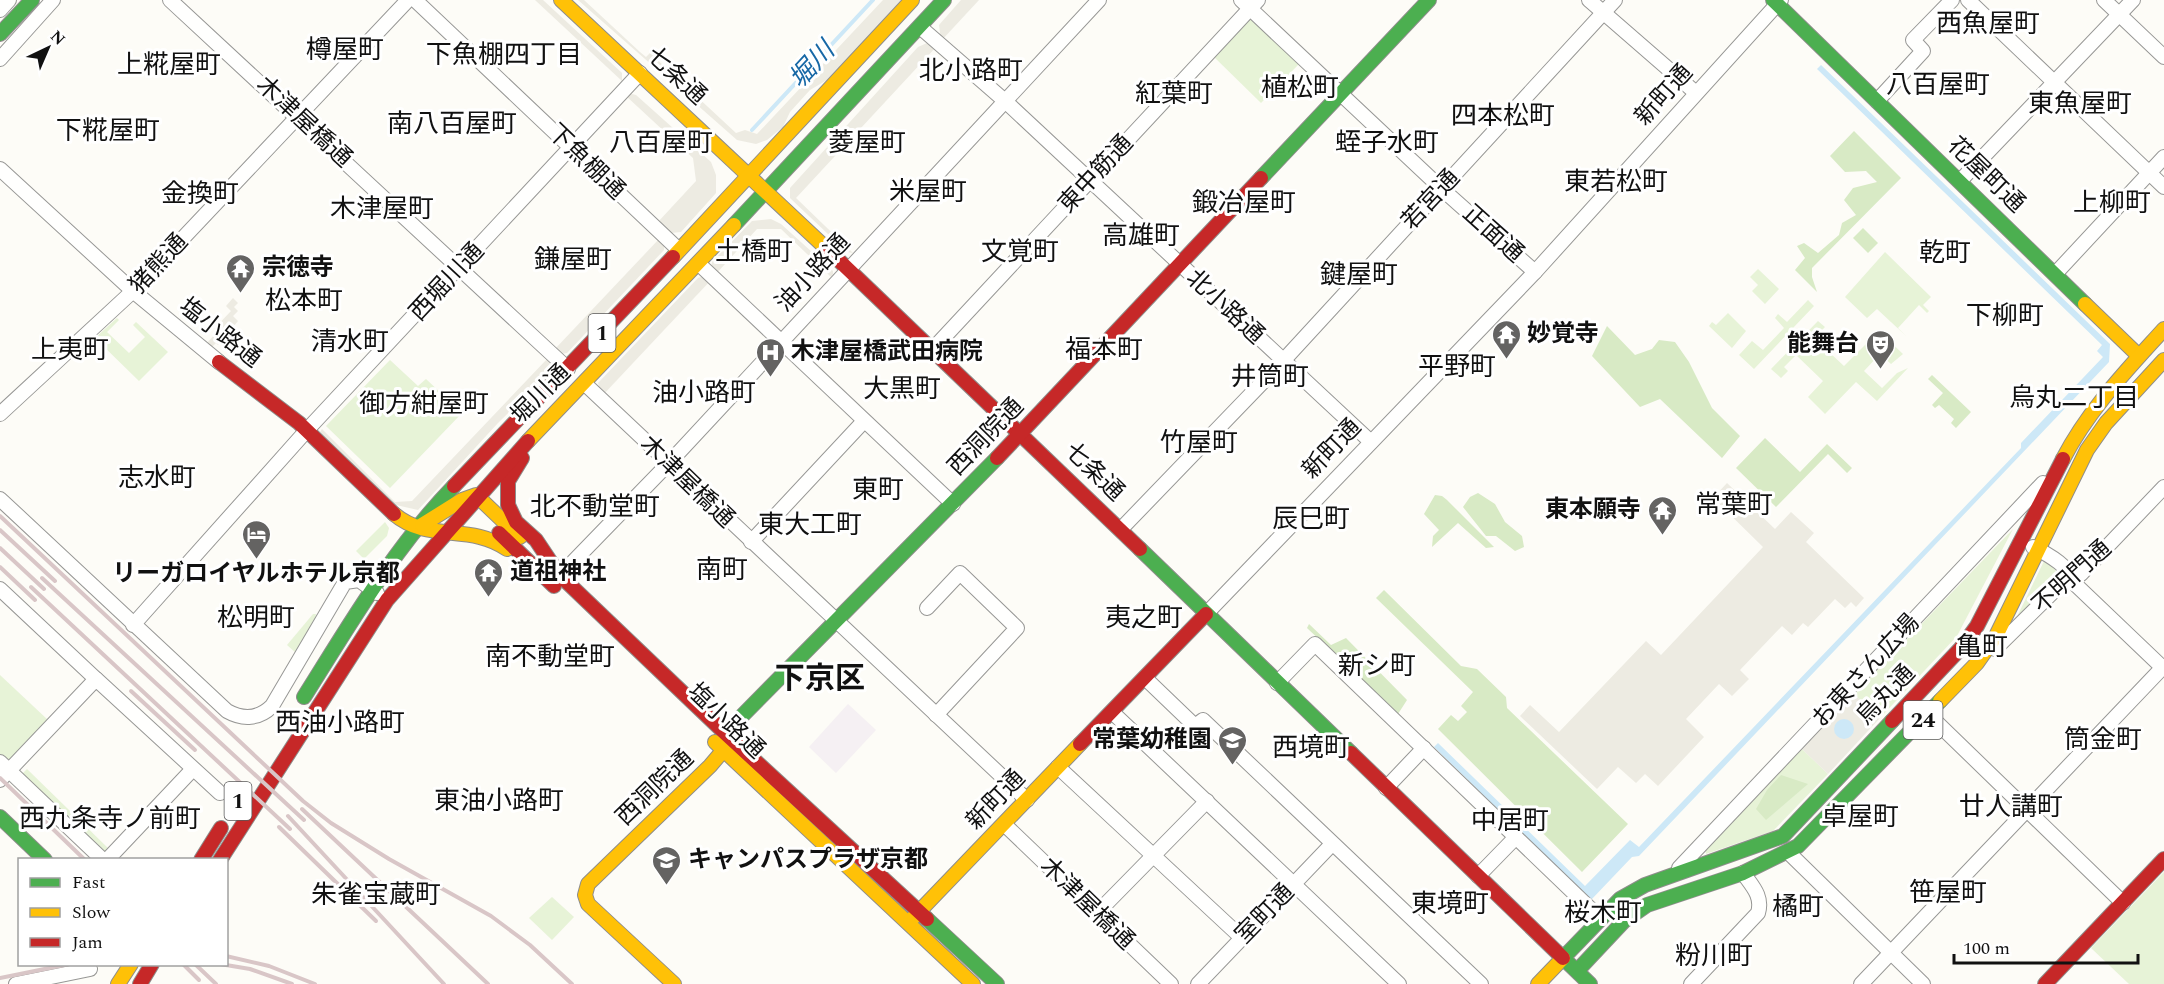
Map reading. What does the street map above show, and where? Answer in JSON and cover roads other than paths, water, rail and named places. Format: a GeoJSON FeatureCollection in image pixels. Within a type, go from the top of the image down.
{"type":"FeatureCollection","features":[{"type":"Feature","properties":{"kind":"main road"},"geometry":{"type":"LineString","coordinates":[[0,34],[32,0]]}},
{"type":"Feature","properties":{"kind":"main road","name":"七条通"},"geometry":{"type":"LineString","coordinates":[[561,0],[1021,433],[1590,984]]}},
{"type":"Feature","properties":{"kind":"main road","name":"堀川通"},"geometry":{"type":"LineString","coordinates":[[221,858],[387,600],[445,530],[463,495],[568,369],[912,0]]}},
{"type":"Feature","properties":{"kind":"main road","name":"堀川通"},"geometry":{"type":"LineString","coordinates":[[294,714],[372,589],[416,528],[463,495],[517,450],[584,383],[699,264],[944,0]]}},
{"type":"Feature","properties":{"kind":"main road","name":"西洞院通"},"geometry":{"type":"LineString","coordinates":[[674,984],[588,904],[585,895],[588,884],[724,750],[737,721],[953,504],[1430,0]]}},
{"type":"Feature","properties":{"kind":"main road","name":"花屋町通"},"geometry":{"type":"LineString","coordinates":[[1777,1],[2139,356]]}},
{"type":"Feature","properties":{"kind":"main road","name":"烏丸通"},"geometry":{"type":"LineString","coordinates":[[1538,984],[1620,899],[1672,876],[1783,836],[1970,637],[2060,465],[2090,415],[2164,329]]}},
{"type":"Feature","properties":{"kind":"main road","name":"烏丸通"},"geometry":{"type":"LineString","coordinates":[[1564,984],[1624,921],[1647,905],[1743,873],[1789,852],[1820,825],[1928,714],[1977,663],[1995,636],[2087,450],[2106,423],[2164,360]]}},
{"type":"Feature","properties":{"kind":"main road","name":"塩小路通"},"geometry":{"type":"LineString","coordinates":[[219,362],[307,430],[397,516],[416,528]]}},
{"type":"Feature","properties":{"kind":"main road","name":"1"},"geometry":{"type":"LineString","coordinates":[[552,576],[536,540],[514,518],[507,500],[507,486],[517,464],[578,400],[584,383]]}},
{"type":"Feature","properties":{"kind":"main road","name":"塩小路通"},"geometry":{"type":"LineString","coordinates":[[463,495],[731,737],[997,984]]}},
{"type":"Feature","properties":{"kind":"main road"},"geometry":{"type":"LineString","coordinates":[[423,556],[416,528],[474,532],[493,538],[526,568],[552,576]]}},
{"type":"Feature","properties":{"kind":"main road","name":"塩小路通"},"geometry":{"type":"LineString","coordinates":[[552,576],[724,750],[973,984]]}},
{"type":"Feature","properties":{"kind":"main road","name":"新町通"},"geometry":{"type":"LineString","coordinates":[[908,923],[1206,614]]}},
{"type":"Feature","properties":{"kind":"main road"},"geometry":{"type":"LineString","coordinates":[[1912,699],[1928,714]]}},
{"type":"Feature","properties":{"kind":"main road"},"geometry":{"type":"LineString","coordinates":[[0,817],[43,858]]}},
{"type":"Feature","properties":{"kind":"main road","name":"1"},"geometry":{"type":"LineString","coordinates":[[202,858],[226,821]]}},
{"type":"Feature","properties":{"kind":"main road"},"geometry":{"type":"LineString","coordinates":[[0,833],[26,858]]}},
{"type":"Feature","properties":{"kind":"main road"},"geometry":{"type":"LineString","coordinates":[[1771,842],[1789,852]]}},
{"type":"Feature","properties":{"kind":"main road"},"geometry":{"type":"LineString","coordinates":[[2045,984],[2164,859]]}},
{"type":"Feature","properties":{"kind":"main road"},"geometry":{"type":"LineString","coordinates":[[126,973],[141,983],[151,966]]}},
{"type":"Feature","properties":{"kind":"street"},"geometry":{"type":"LineString","coordinates":[[0,10],[9,0]]}},
{"type":"Feature","properties":{"kind":"street"},"geometry":{"type":"LineString","coordinates":[[0,59],[52,0]]}},
{"type":"Feature","properties":{"kind":"street","name":"木津屋橋通"},"geometry":{"type":"LineString","coordinates":[[170,0],[568,369]]}},
{"type":"Feature","properties":{"kind":"street","name":"猪熊通"},"geometry":{"type":"LineString","coordinates":[[0,414],[133,291],[408,0]]}},
{"type":"Feature","properties":{"kind":"street","name":"下魚棚通"},"geometry":{"type":"LineString","coordinates":[[415,0],[679,250]]}},
{"type":"Feature","properties":{"kind":"street","name":"油小路通"},"geometry":{"type":"LineString","coordinates":[[552,576],[570,565],[668,464],[780,341],[1100,0]]}},
{"type":"Feature","properties":{"kind":"street"},"geometry":{"type":"LineString","coordinates":[[1589,0],[1696,93]]}},
{"type":"Feature","properties":{"kind":"street","name":"若宮通"},"geometry":{"type":"LineString","coordinates":[[1121,530],[1283,361],[1615,0]]}},
{"type":"Feature","properties":{"kind":"street"},"geometry":{"type":"LineString","coordinates":[[1877,101],[1923,51],[1913,40],[1952,0]]}},
{"type":"Feature","properties":{"kind":"street"},"geometry":{"type":"LineString","coordinates":[[1968,0],[2164,187]]}},
{"type":"Feature","properties":{"kind":"street"},"geometry":{"type":"LineString","coordinates":[[2104,0],[2164,57]]}},
{"type":"Feature","properties":{"kind":"street"},"geometry":{"type":"LineString","coordinates":[[1960,181],[2133,0]]}},
{"type":"Feature","properties":{"kind":"street","name":"新町通"},"geometry":{"type":"LineString","coordinates":[[1206,614],[1534,272],[1777,1]]}},
{"type":"Feature","properties":{"kind":"street","name":"正面通"},"geometry":{"type":"LineString","coordinates":[[1250,3],[1341,94],[1534,272]]}},
{"type":"Feature","properties":{"kind":"street","name":"東中筋通"},"geometry":{"type":"LineString","coordinates":[[933,349],[1090,181],[1250,3]]}},
{"type":"Feature","properties":{"kind":"street","name":"北小路通"},"geometry":{"type":"LineString","coordinates":[[920,27],[1005,101],[1371,442]]}},
{"type":"Feature","properties":{"kind":"street","name":"西堀川通"},"geometry":{"type":"LineString","coordinates":[[133,625],[307,430],[640,73]]}},
{"type":"Feature","properties":{"kind":"street"},"geometry":{"type":"LineString","coordinates":[[2056,273],[2164,157]]}},
{"type":"Feature","properties":{"kind":"street","name":"塩小路通"},"geometry":{"type":"LineString","coordinates":[[0,169],[133,291],[219,362]]}},
{"type":"Feature","properties":{"kind":"street"},"geometry":{"type":"LineString","coordinates":[[699,264],[953,504]]}},
{"type":"Feature","properties":{"kind":"street","name":"花屋町通"},"geometry":{"type":"LineString","coordinates":[[2139,356],[2164,385]]}},
{"type":"Feature","properties":{"kind":"street","name":"木津屋橋通"},"geometry":{"type":"LineString","coordinates":[[584,383],[1027,800]]}},
{"type":"Feature","properties":{"kind":"street"},"geometry":{"type":"LineString","coordinates":[[751,542],[864,421]]}},
{"type":"Feature","properties":{"kind":"street","name":"お東さん広場"},"geometry":{"type":"LineString","coordinates":[[1672,876],[2060,465]]}},
{"type":"Feature","properties":{"kind":"street","name":"不明門通"},"geometry":{"type":"LineString","coordinates":[[1977,663],[2008,638],[2061,584],[2081,574],[2164,488]]}},
{"type":"Feature","properties":{"kind":"street"},"geometry":{"type":"LineString","coordinates":[[0,499],[227,711],[242,717],[253,717],[268,710],[275,702],[343,584],[350,580],[359,580],[387,600]]}},
{"type":"Feature","properties":{"kind":"street"},"geometry":{"type":"LineString","coordinates":[[1861,984],[2164,667],[2076,585],[2074,578],[2046,552],[2020,542]]}},
{"type":"Feature","properties":{"kind":"street"},"geometry":{"type":"LineString","coordinates":[[927,608],[960,573],[1017,628],[936,716]]}},
{"type":"Feature","properties":{"kind":"street"},"geometry":{"type":"LineString","coordinates":[[0,589],[220,794]]}},
{"type":"Feature","properties":{"kind":"street"},"geometry":{"type":"LineString","coordinates":[[1277,683],[1315,644],[1600,918]]}},
{"type":"Feature","properties":{"kind":"street"},"geometry":{"type":"LineString","coordinates":[[1145,678],[1195,726],[1203,720],[1481,984]]}},
{"type":"Feature","properties":{"kind":"street"},"geometry":{"type":"LineString","coordinates":[[96,679],[3,771],[103,858]]}},
{"type":"Feature","properties":{"kind":"street"},"geometry":{"type":"LineString","coordinates":[[1112,712],[1399,984]]}},
{"type":"Feature","properties":{"kind":"street"},"geometry":{"type":"LineString","coordinates":[[1928,714],[2123,903]]}},
{"type":"Feature","properties":{"kind":"street"},"geometry":{"type":"LineString","coordinates":[[1386,788],[1424,748]]}},
{"type":"Feature","properties":{"kind":"street"},"geometry":{"type":"LineString","coordinates":[[1058,767],[1242,938]]}},
{"type":"Feature","properties":{"kind":"street"},"geometry":{"type":"LineString","coordinates":[[107,858],[192,770]]}},
{"type":"Feature","properties":{"kind":"street"},"geometry":{"type":"LineString","coordinates":[[1098,913],[1207,801]]}},
{"type":"Feature","properties":{"kind":"street","name":"木津屋橋通"},"geometry":{"type":"LineString","coordinates":[[1004,824],[1171,984]]}},
{"type":"Feature","properties":{"kind":"street"},"geometry":{"type":"LineString","coordinates":[[1478,876],[1516,837]]}},
{"type":"Feature","properties":{"kind":"street","name":"室町通"},"geometry":{"type":"LineString","coordinates":[[1198,984],[1332,844]]}},
{"type":"Feature","properties":{"kind":"street"},"geometry":{"type":"LineString","coordinates":[[1789,852],[1923,984]]}},
{"type":"Feature","properties":{"kind":"street"},"geometry":{"type":"LineString","coordinates":[[1691,984],[1758,913],[1761,903],[1743,873]]}},
{"type":"Feature","properties":{"kind":"street"},"geometry":{"type":"LineString","coordinates":[[16,984],[90,969]]}},
{"type":"Feature","properties":{"kind":"water"},"geometry":{"type":"Polygon","coordinates":[[[1821,65],[2110,344],[2109,362],[1639,856],[1632,857],[1591,900],[1434,747],[1438,743],[1585,886],[1630,840],[1639,847],[2021,448],[2021,443],[2103,357],[2097,351],[2102,345],[1817,69],[1821,65]]]}},
{"type":"Feature","properties":{"kind":"water"},"geometry":{"type":"Polygon","coordinates":[[[1844,719],[1851,722],[1854,729],[1851,736],[1844,739],[1837,736],[1834,729],[1837,722],[1844,719]]]}},
{"type":"Feature","properties":{"kind":"waterway","name":"堀川"},"geometry":{"type":"LineString","coordinates":[[752,130],[873,0]]}},
{"type":"Feature","properties":{"kind":"railway"},"geometry":{"type":"LineString","coordinates":[[0,516],[303,801],[331,823],[389,859],[491,916],[530,945],[572,984]]}},
{"type":"Feature","properties":{"kind":"railway"},"geometry":{"type":"LineString","coordinates":[[0,530],[55,581]]}},
{"type":"Feature","properties":{"kind":"railway"},"geometry":{"type":"LineString","coordinates":[[0,548],[44,589]]}},
{"type":"Feature","properties":{"kind":"railway"},"geometry":{"type":"LineString","coordinates":[[0,567],[35,600]]}},
{"type":"Feature","properties":{"kind":"railway"},"geometry":{"type":"LineString","coordinates":[[42,578],[304,820]]}},
{"type":"Feature","properties":{"kind":"railway"},"geometry":{"type":"LineString","coordinates":[[31,587],[290,829]]}},
{"type":"Feature","properties":{"kind":"railway"},"geometry":{"type":"LineString","coordinates":[[131,691],[195,750]]}},
{"type":"Feature","properties":{"kind":"railway"},"geometry":{"type":"LineString","coordinates":[[0,778],[83,858]]}},
{"type":"Feature","properties":{"kind":"railway"},"geometry":{"type":"LineString","coordinates":[[302,809],[488,984]]}},
{"type":"Feature","properties":{"kind":"railway"},"geometry":{"type":"LineString","coordinates":[[288,816],[444,984]]}},
{"type":"Feature","properties":{"kind":"railway"},"geometry":{"type":"LineString","coordinates":[[279,827],[376,921]]}},
{"type":"Feature","properties":{"kind":"railway"},"geometry":{"type":"LineString","coordinates":[[228,956],[269,966],[315,984]]}},
{"type":"Feature","properties":{"kind":"railway"},"geometry":{"type":"LineString","coordinates":[[228,965],[250,969],[292,984]]}},
{"type":"Feature","properties":{"kind":"railway"},"geometry":{"type":"LineString","coordinates":[[0,978],[59,966]]}},
{"type":"Feature","properties":{"kind":"railway"},"geometry":{"type":"LineString","coordinates":[[185,966],[199,980]]}},
{"type":"Feature","properties":{"kind":"railway"},"geometry":{"type":"LineString","coordinates":[[197,966],[216,984]]}},
{"type":"Feature","properties":{"kind":"place","name":"宗徳寺"},"geometry":{"type":"Point","coordinates":[241,294]}},
{"type":"Feature","properties":{"kind":"place","name":"妙覚寺"},"geometry":{"type":"Point","coordinates":[1506,360]}},
{"type":"Feature","properties":{"kind":"place","name":"能舞台"},"geometry":{"type":"Point","coordinates":[1880,370]}},
{"type":"Feature","properties":{"kind":"place","name":"木津屋橋武田病院"},"geometry":{"type":"Point","coordinates":[770,378]}},
{"type":"Feature","properties":{"kind":"place","name":"東本願寺"},"geometry":{"type":"Point","coordinates":[1662,536]}},
{"type":"Feature","properties":{"kind":"place","name":"リーガロイヤルホテル京都"},"geometry":{"type":"Point","coordinates":[256,560]}},
{"type":"Feature","properties":{"kind":"place","name":"道祖神社"},"geometry":{"type":"Point","coordinates":[489,598]}},
{"type":"Feature","properties":{"kind":"place","name":"常葉幼稚園"},"geometry":{"type":"Point","coordinates":[1233,766]}},
{"type":"Feature","properties":{"kind":"place","name":"キャンパスプラザ京都"},"geometry":{"type":"Point","coordinates":[667,886]}},
{"type":"Feature","properties":{"kind":"district","name":"西魚屋町"},"geometry":{"type":"Point","coordinates":[1988,24]}},
{"type":"Feature","properties":{"kind":"district","name":"樽屋町"},"geometry":{"type":"Point","coordinates":[345,50]}},
{"type":"Feature","properties":{"kind":"district","name":"下魚棚四丁目"},"geometry":{"type":"Point","coordinates":[504,55]}},
{"type":"Feature","properties":{"kind":"district","name":"上糀屋町"},"geometry":{"type":"Point","coordinates":[169,65]}},
{"type":"Feature","properties":{"kind":"district","name":"北小路町"},"geometry":{"type":"Point","coordinates":[971,71]}},
{"type":"Feature","properties":{"kind":"district","name":"八百屋町"},"geometry":{"type":"Point","coordinates":[1938,85]}},
{"type":"Feature","properties":{"kind":"district","name":"植松町"},"geometry":{"type":"Point","coordinates":[1300,88]}},
{"type":"Feature","properties":{"kind":"district","name":"紅葉町"},"geometry":{"type":"Point","coordinates":[1174,94]}},
{"type":"Feature","properties":{"kind":"district","name":"東魚屋町"},"geometry":{"type":"Point","coordinates":[2080,104]}},
{"type":"Feature","properties":{"kind":"district","name":"四本松町"},"geometry":{"type":"Point","coordinates":[1503,116]}},
{"type":"Feature","properties":{"kind":"district","name":"南八百屋町"},"geometry":{"type":"Point","coordinates":[452,124]}},
{"type":"Feature","properties":{"kind":"district","name":"下糀屋町"},"geometry":{"type":"Point","coordinates":[108,131]}},
{"type":"Feature","properties":{"kind":"district","name":"八百屋町"},"geometry":{"type":"Point","coordinates":[661,143]}},
{"type":"Feature","properties":{"kind":"district","name":"菱屋町"},"geometry":{"type":"Point","coordinates":[867,143]}},
{"type":"Feature","properties":{"kind":"district","name":"蛭子水町"},"geometry":{"type":"Point","coordinates":[1387,143]}},
{"type":"Feature","properties":{"kind":"district","name":"東若松町"},"geometry":{"type":"Point","coordinates":[1616,182]}},
{"type":"Feature","properties":{"kind":"district","name":"米屋町"},"geometry":{"type":"Point","coordinates":[928,192]}},
{"type":"Feature","properties":{"kind":"district","name":"金換町"},"geometry":{"type":"Point","coordinates":[200,194]}},
{"type":"Feature","properties":{"kind":"district","name":"鍛冶屋町"},"geometry":{"type":"Point","coordinates":[1244,203]}},
{"type":"Feature","properties":{"kind":"district","name":"上柳町"},"geometry":{"type":"Point","coordinates":[2112,203]}},
{"type":"Feature","properties":{"kind":"district","name":"木津屋町"},"geometry":{"type":"Point","coordinates":[382,209]}},
{"type":"Feature","properties":{"kind":"district","name":"高雄町"},"geometry":{"type":"Point","coordinates":[1141,236]}},
{"type":"Feature","properties":{"kind":"district","name":"土橋町"},"geometry":{"type":"Point","coordinates":[754,252]}},
{"type":"Feature","properties":{"kind":"district","name":"文覚町"},"geometry":{"type":"Point","coordinates":[1020,252]}},
{"type":"Feature","properties":{"kind":"district","name":"乾町"},"geometry":{"type":"Point","coordinates":[1945,253]}},
{"type":"Feature","properties":{"kind":"district","name":"鎌屋町"},"geometry":{"type":"Point","coordinates":[573,260]}},
{"type":"Feature","properties":{"kind":"district","name":"鍵屋町"},"geometry":{"type":"Point","coordinates":[1359,275]}},
{"type":"Feature","properties":{"kind":"district","name":"松本町"},"geometry":{"type":"Point","coordinates":[304,301]}},
{"type":"Feature","properties":{"kind":"district","name":"下柳町"},"geometry":{"type":"Point","coordinates":[2005,316]}},
{"type":"Feature","properties":{"kind":"district","name":"清水町"},"geometry":{"type":"Point","coordinates":[350,342]}},
{"type":"Feature","properties":{"kind":"district","name":"上夷町"},"geometry":{"type":"Point","coordinates":[70,350]}},
{"type":"Feature","properties":{"kind":"district","name":"福本町"},"geometry":{"type":"Point","coordinates":[1104,350]}},
{"type":"Feature","properties":{"kind":"district","name":"平野町"},"geometry":{"type":"Point","coordinates":[1457,367]}},
{"type":"Feature","properties":{"kind":"district","name":"井筒町"},"geometry":{"type":"Point","coordinates":[1270,377]}},
{"type":"Feature","properties":{"kind":"district","name":"大黒町"},"geometry":{"type":"Point","coordinates":[902,389]}},
{"type":"Feature","properties":{"kind":"district","name":"油小路町"},"geometry":{"type":"Point","coordinates":[704,393]}},
{"type":"Feature","properties":{"kind":"district","name":"烏丸二丁目"},"geometry":{"type":"Point","coordinates":[2074,398]}},
{"type":"Feature","properties":{"kind":"district","name":"御方紺屋町"},"geometry":{"type":"Point","coordinates":[424,404]}},
{"type":"Feature","properties":{"kind":"district","name":"竹屋町"},"geometry":{"type":"Point","coordinates":[1199,443]}},
{"type":"Feature","properties":{"kind":"district","name":"志水町"},"geometry":{"type":"Point","coordinates":[157,478]}},
{"type":"Feature","properties":{"kind":"district","name":"東町"},"geometry":{"type":"Point","coordinates":[878,490]}},
{"type":"Feature","properties":{"kind":"district","name":"常葉町"},"geometry":{"type":"Point","coordinates":[1734,505]}},
{"type":"Feature","properties":{"kind":"district","name":"北不動堂町"},"geometry":{"type":"Point","coordinates":[595,507]}},
{"type":"Feature","properties":{"kind":"district","name":"辰巳町"},"geometry":{"type":"Point","coordinates":[1311,519]}},
{"type":"Feature","properties":{"kind":"district","name":"東大工町"},"geometry":{"type":"Point","coordinates":[810,525]}},
{"type":"Feature","properties":{"kind":"district","name":"南町"},"geometry":{"type":"Point","coordinates":[722,570]}},
{"type":"Feature","properties":{"kind":"district","name":"松明町"},"geometry":{"type":"Point","coordinates":[256,618]}},
{"type":"Feature","properties":{"kind":"district","name":"夷之町"},"geometry":{"type":"Point","coordinates":[1144,618]}},
{"type":"Feature","properties":{"kind":"district","name":"亀町"},"geometry":{"type":"Point","coordinates":[1982,647]}},
{"type":"Feature","properties":{"kind":"district","name":"南不動堂町"},"geometry":{"type":"Point","coordinates":[550,657]}},
{"type":"Feature","properties":{"kind":"district","name":"新シ町"},"geometry":{"type":"Point","coordinates":[1377,666]}},
{"type":"Feature","properties":{"kind":"district","name":"下京区"},"geometry":{"type":"Point","coordinates":[820,679]}},
{"type":"Feature","properties":{"kind":"district","name":"西油小路町"},"geometry":{"type":"Point","coordinates":[340,723]}},
{"type":"Feature","properties":{"kind":"district","name":"筒金町"},"geometry":{"type":"Point","coordinates":[2103,740]}},
{"type":"Feature","properties":{"kind":"district","name":"西境町"},"geometry":{"type":"Point","coordinates":[1311,748]}},
{"type":"Feature","properties":{"kind":"district","name":"東油小路町"},"geometry":{"type":"Point","coordinates":[499,801]}},
{"type":"Feature","properties":{"kind":"district","name":"廿人講町"},"geometry":{"type":"Point","coordinates":[2011,807]}},
{"type":"Feature","properties":{"kind":"district","name":"卓屋町"},"geometry":{"type":"Point","coordinates":[1860,817]}},
{"type":"Feature","properties":{"kind":"district","name":"西九条寺ノ前町"},"geometry":{"type":"Point","coordinates":[110,819]}},
{"type":"Feature","properties":{"kind":"district","name":"中居町"},"geometry":{"type":"Point","coordinates":[1510,821]}},
{"type":"Feature","properties":{"kind":"district","name":"笹屋町"},"geometry":{"type":"Point","coordinates":[1948,893]}},
{"type":"Feature","properties":{"kind":"district","name":"朱雀宝蔵町"},"geometry":{"type":"Point","coordinates":[376,895]}},
{"type":"Feature","properties":{"kind":"district","name":"東境町"},"geometry":{"type":"Point","coordinates":[1450,904]}},
{"type":"Feature","properties":{"kind":"district","name":"橘町"},"geometry":{"type":"Point","coordinates":[1798,907]}},
{"type":"Feature","properties":{"kind":"district","name":"桜木町"},"geometry":{"type":"Point","coordinates":[1603,913]}},
{"type":"Feature","properties":{"kind":"district","name":"粉川町"},"geometry":{"type":"Point","coordinates":[1714,956]}}]}
